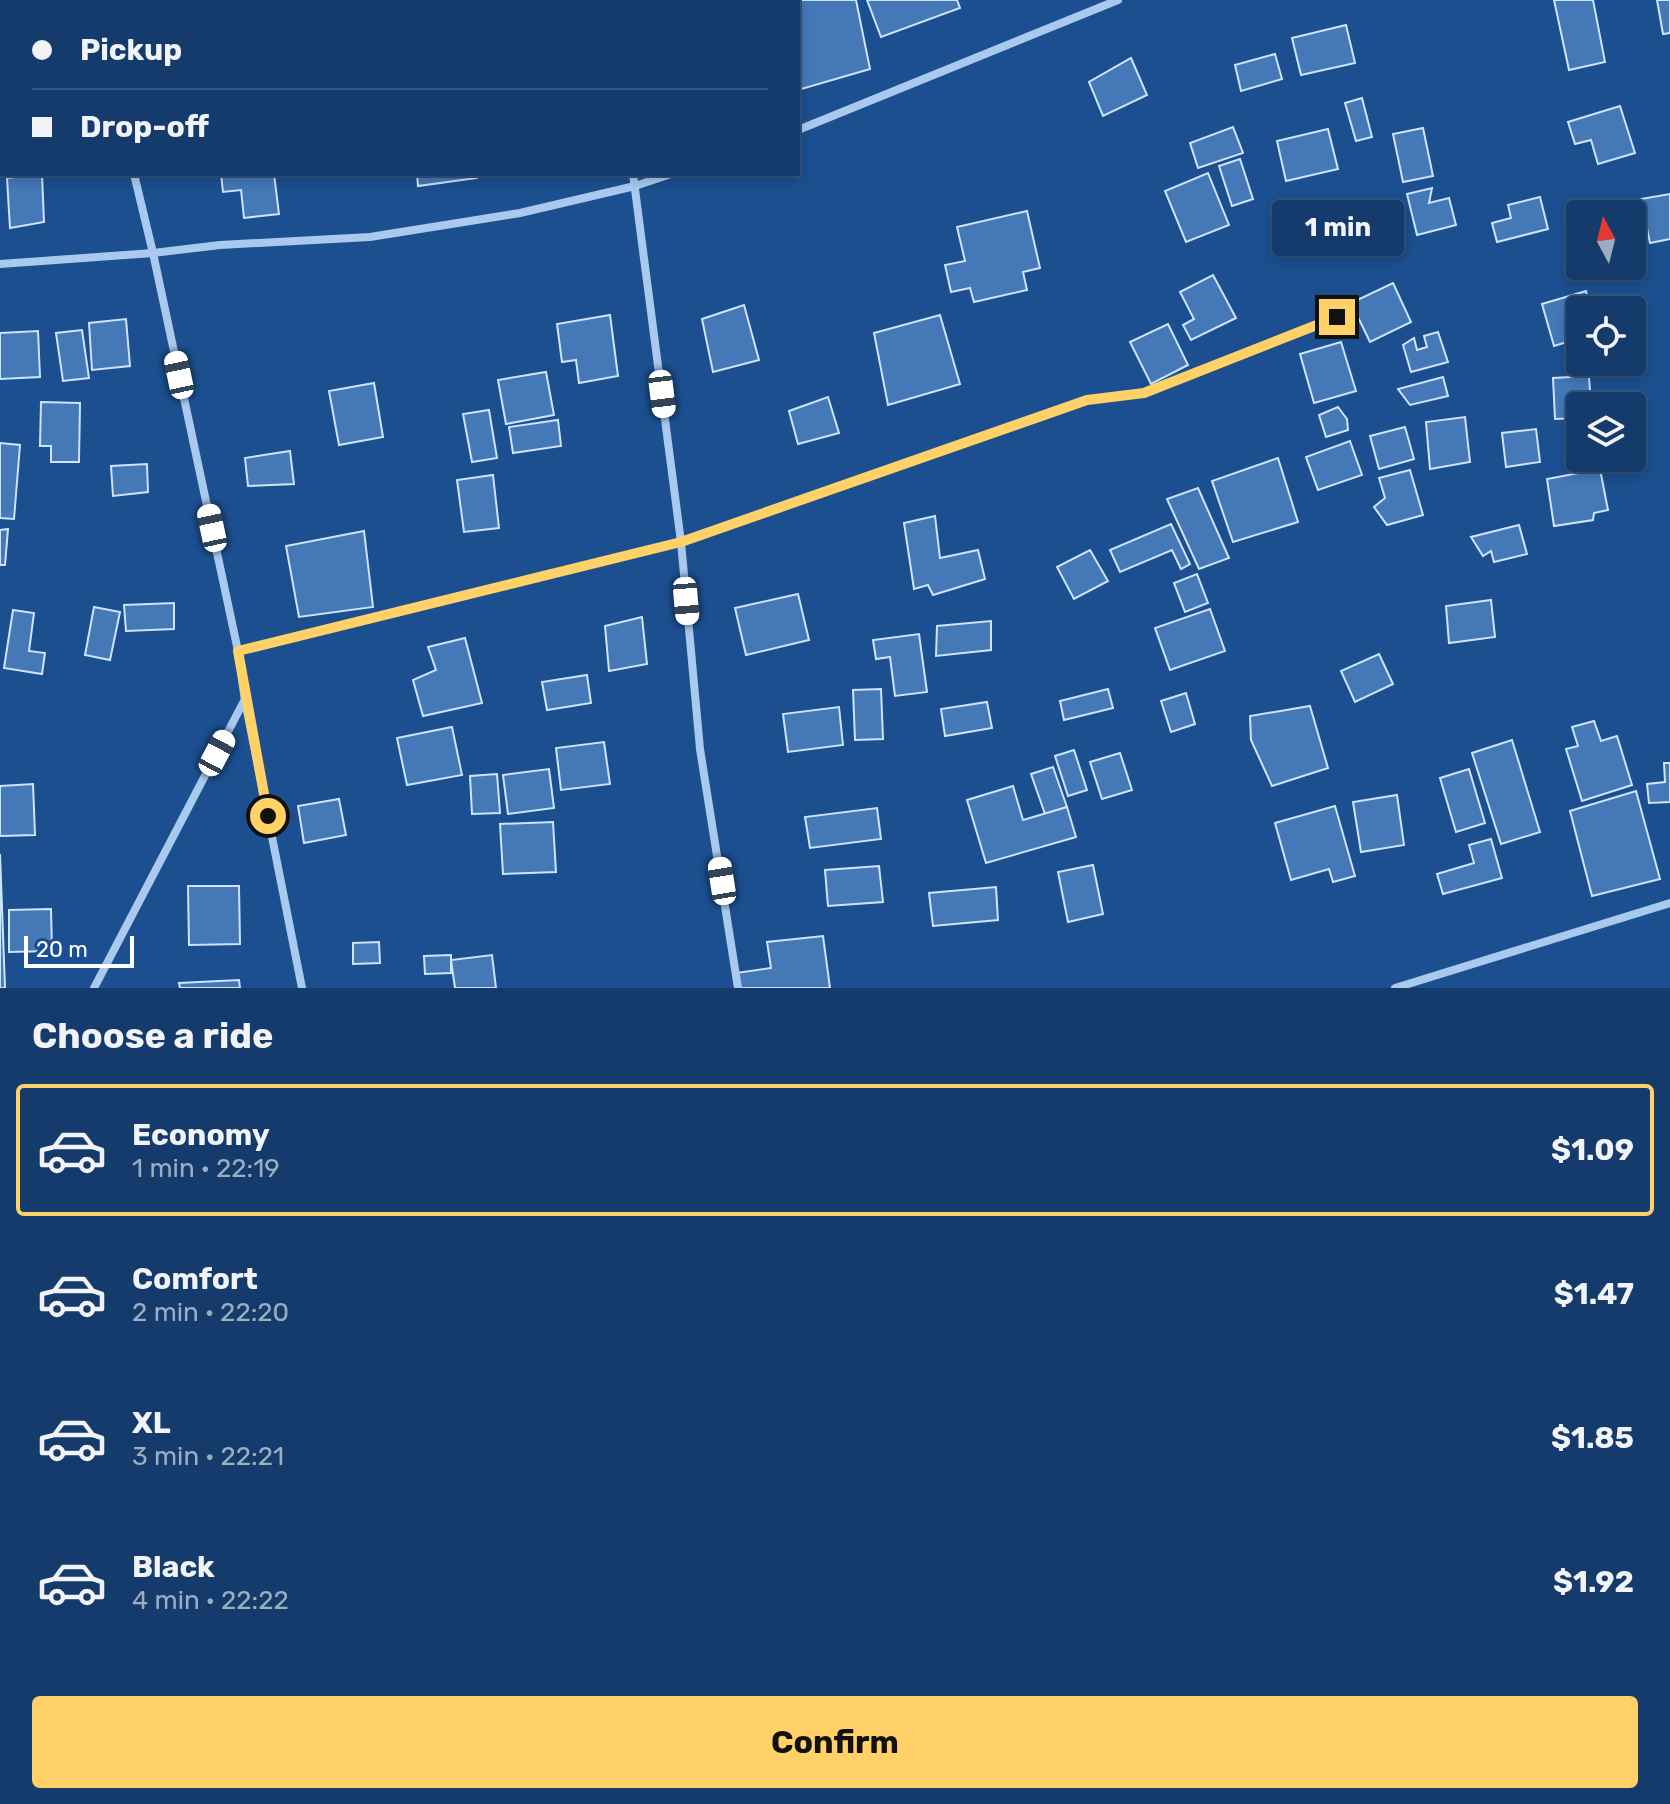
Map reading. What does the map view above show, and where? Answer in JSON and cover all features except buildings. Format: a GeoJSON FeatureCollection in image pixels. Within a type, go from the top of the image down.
{"type":"FeatureCollection","features":[{"type":"Feature","properties":{"kind":"street"},"geometry":{"type":"LineString","coordinates":[[800,129],[1118,0]]}},
{"type":"Feature","properties":{"kind":"street"},"geometry":{"type":"LineString","coordinates":[[134,176],[238,651],[245,701],[302,988]]}},
{"type":"Feature","properties":{"kind":"street"},"geometry":{"type":"LineString","coordinates":[[633,176],[681,542],[700,749],[738,988]]}},
{"type":"Feature","properties":{"kind":"street"},"geometry":{"type":"LineString","coordinates":[[0,264],[220,245],[370,237],[520,213],[665,176]]}},
{"type":"Feature","properties":{"kind":"street"},"geometry":{"type":"LineString","coordinates":[[238,651],[681,542],[1087,400],[1144,393],[1337,317]]}},
{"type":"Feature","properties":{"kind":"street"},"geometry":{"type":"LineString","coordinates":[[94,988],[245,701]]}},
{"type":"Feature","properties":{"kind":"street"},"geometry":{"type":"LineString","coordinates":[[1395,988],[1670,903]]}},
{"type":"Feature","properties":{"kind":"route"},"geometry":{"type":"LineString","coordinates":[[268,816],[238,651],[681,542],[1087,400],[1144,393],[1337,317]]}}]}
